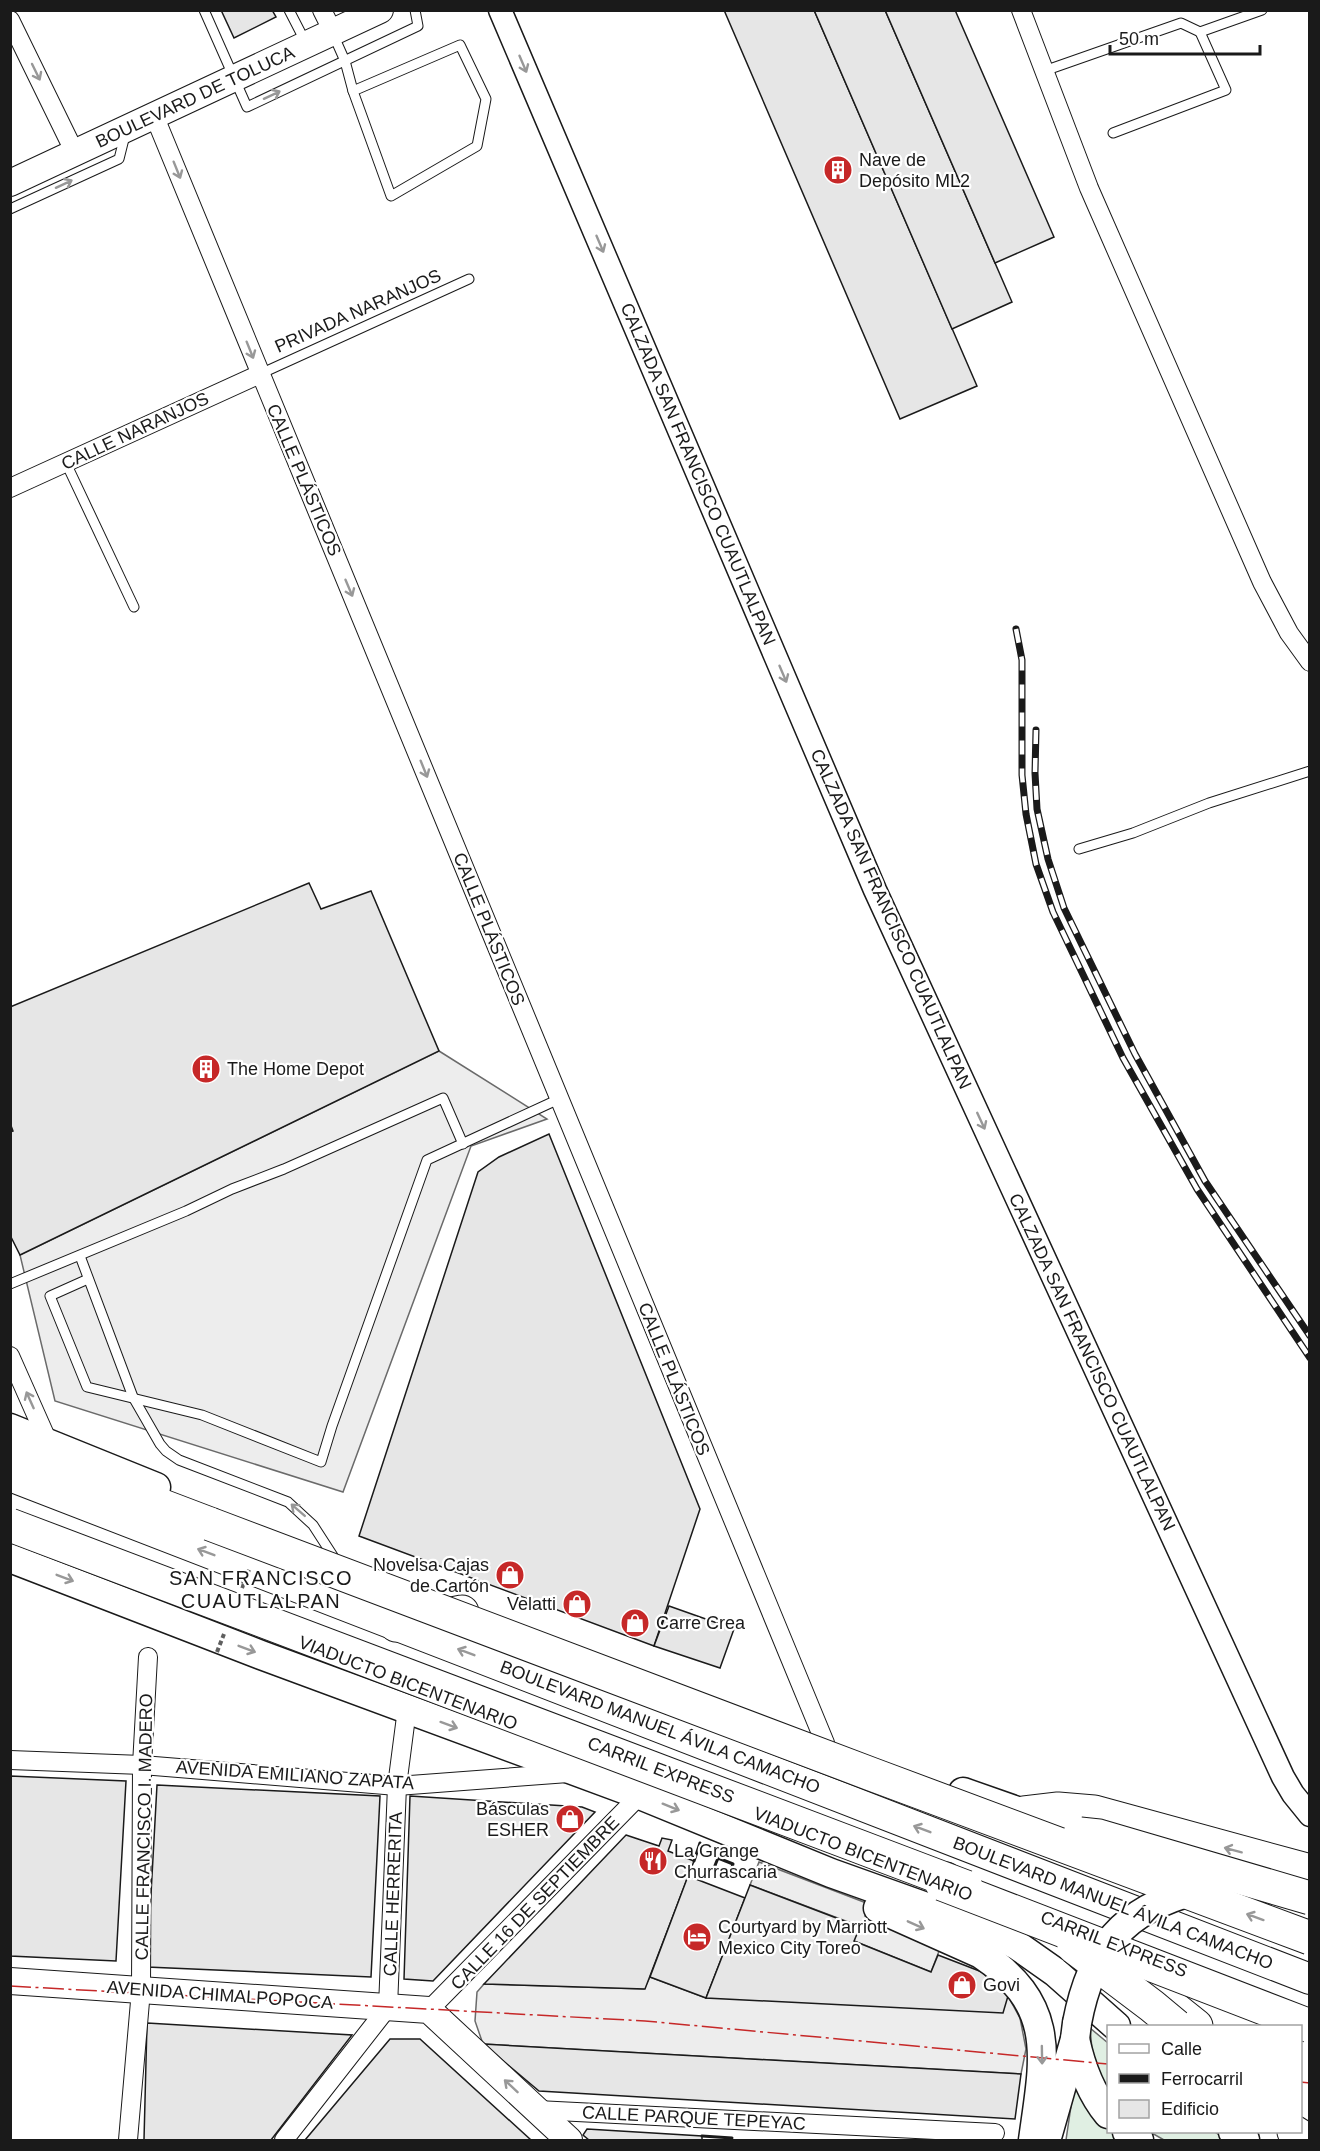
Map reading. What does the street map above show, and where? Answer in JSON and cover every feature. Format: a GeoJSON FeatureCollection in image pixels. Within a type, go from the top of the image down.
{"type":"FeatureCollection","features":[{"type":"Feature","properties":{"kind":"highway"},"geometry":{"type":"LineString","coordinates":[[10,1448],[1310,1938]]}},
{"type":"Feature","properties":{"kind":"highway","name":"BOULEVARD MANUEL ÁVILA CAMACHO"},"geometry":{"type":"LineString","coordinates":[[10,1476],[1310,1979]]}},
{"type":"Feature","properties":{"kind":"highway","name":"BOULEVARD MANUEL ÁVILA CAMACHO"},"geometry":{"type":"LineString","coordinates":[[10,1509],[934,1863],[1043,1915],[1310,2009]]}},
{"type":"Feature","properties":{"kind":"highway","name":"CARRIL EXPRESS"},"geometry":{"type":"LineString","coordinates":[[10,1525],[1310,2019]]}},
{"type":"Feature","properties":{"kind":"highway","name":"VIADUCTO BICENTENARIO"},"geometry":{"type":"LineString","coordinates":[[10,1536],[1043,1915],[1310,2026]]}},
{"type":"Feature","properties":{"kind":"highway"},"geometry":{"type":"LineString","coordinates":[[396,1625],[470,1610]]}},
{"type":"Feature","properties":{"kind":"highway"},"geometry":{"type":"LineString","coordinates":[[1024,1813],[1058,1809],[1094,1812],[1310,1871]]}},
{"type":"Feature","properties":{"kind":"highway"},"geometry":{"type":"LineString","coordinates":[[1043,1838],[1067,1833],[1099,1836],[1310,1898]]}},
{"type":"Feature","properties":{"kind":"highway"},"geometry":{"type":"LineString","coordinates":[[934,1863],[985,1928]]}},
{"type":"Feature","properties":{"kind":"highway"},"geometry":{"type":"LineString","coordinates":[[1043,1915],[1175,2025]]}},
{"type":"Feature","properties":{"kind":"highway"},"geometry":{"type":"LineString","coordinates":[[1043,1915],[1195,2025]]}},
{"type":"Feature","properties":{"kind":"main road","name":"BOULEVARD DE TOLUCA"},"geometry":{"type":"LineString","coordinates":[[10,183],[307,45],[327,21],[380,10]]}},
{"type":"Feature","properties":{"kind":"main road"},"geometry":{"type":"LineString","coordinates":[[10,1428],[470,1610],[825,1743],[1310,1911]]}},
{"type":"Feature","properties":{"kind":"main road"},"geometry":{"type":"LineString","coordinates":[[10,1558],[640,1795],[831,1873],[985,1928],[1018,1946],[1055,1972],[1115,2025]]}},
{"type":"Feature","properties":{"kind":"main road"},"geometry":{"type":"LineString","coordinates":[[831,1873],[882,1911],[981,1954],[996,1964],[1021,1989],[1031,2004],[1043,2050],[1042,2076],[1033,2140]]}},
{"type":"Feature","properties":{"kind":"main road"},"geometry":{"type":"LineString","coordinates":[[1046,2140],[1076,2031],[1081,2003],[1095,1965],[1115,1935],[1155,1903],[1170,1896],[1197,1890],[1250,1892]]}},
{"type":"Feature","properties":{"kind":"main road","name":"AVENIDA CHIMALPOPOCA"},"geometry":{"type":"LineString","coordinates":[[10,1982],[429,2010]]}},
{"type":"Feature","properties":{"kind":"main road"},"geometry":{"type":"LineString","coordinates":[[429,2010],[569,2140]]}},
{"type":"Feature","properties":{"kind":"main road"},"geometry":{"type":"LineString","coordinates":[[1076,2031],[1084,2075],[1107,2113]]}},
{"type":"Feature","properties":{"kind":"street","name":"CALZADA SAN FRANCISCO CUAUTLALPAN"},"geometry":{"type":"LineString","coordinates":[[500,10],[875,890],[1283,1777],[1310,1815]]}},
{"type":"Feature","properties":{"kind":"street"},"geometry":{"type":"LineString","coordinates":[[1021,10],[1089,188],[1262,582],[1289,633],[1310,662]]}},
{"type":"Feature","properties":{"kind":"street"},"geometry":{"type":"LineString","coordinates":[[10,20],[75,153]]}},
{"type":"Feature","properties":{"kind":"street","name":"CALLE PLÁSTICOS"},"geometry":{"type":"LineString","coordinates":[[154,116],[825,1743]]}},
{"type":"Feature","properties":{"kind":"street","name":"CALLE NARANJOS"},"geometry":{"type":"LineString","coordinates":[[10,488],[260,374]]}},
{"type":"Feature","properties":{"kind":"street"},"geometry":{"type":"LineString","coordinates":[[10,1356],[49,1444]]}},
{"type":"Feature","properties":{"kind":"street","name":"CALLE FRANCISCO I. MADERO"},"geometry":{"type":"LineString","coordinates":[[128,2140],[141,1990],[142,1765],[148,1657]]}},
{"type":"Feature","properties":{"kind":"street","name":"CALLE HERRERITA"},"geometry":{"type":"LineString","coordinates":[[388,2007],[397,1786],[407,1709]]}},
{"type":"Feature","properties":{"kind":"street","name":"AVENIDA EMILIANO ZAPATA"},"geometry":{"type":"LineString","coordinates":[[10,1760],[142,1765],[397,1786],[579,1772]]}},
{"type":"Feature","properties":{"kind":"street","name":"CALLE 16 DE SEPTIEMBRE"},"geometry":{"type":"LineString","coordinates":[[429,2010],[640,1795]]}},
{"type":"Feature","properties":{"kind":"street"},"geometry":{"type":"LineString","coordinates":[[284,2140],[388,2007]]}},
{"type":"Feature","properties":{"kind":"street","name":"CALLE PARQUE TEPEYAC"},"geometry":{"type":"LineString","coordinates":[[537,2110],[995,2133]]}},
{"type":"Feature","properties":{"kind":"lane"},"geometry":{"type":"LineString","coordinates":[[204,10],[247,107],[418,26],[415,10]]}},
{"type":"Feature","properties":{"kind":"lane"},"geometry":{"type":"LineString","coordinates":[[289,10],[307,45]]}},
{"type":"Feature","properties":{"kind":"lane"},"geometry":{"type":"LineString","coordinates":[[1200,32],[1262,10]]}},
{"type":"Feature","properties":{"kind":"lane"},"geometry":{"type":"LineString","coordinates":[[327,21],[345,61],[353,91],[391,196],[477,146],[486,99],[460,45],[353,91]]}},
{"type":"Feature","properties":{"kind":"lane"},"geometry":{"type":"LineString","coordinates":[[1044,71],[1181,23],[1200,32],[1226,90],[1113,133]]}},
{"type":"Feature","properties":{"kind":"lane"},"geometry":{"type":"LineString","coordinates":[[10,209],[119,159],[127,129]]}},
{"type":"Feature","properties":{"kind":"lane","name":"PRIVADA NARANJOS"},"geometry":{"type":"LineString","coordinates":[[260,374],[469,279]]}},
{"type":"Feature","properties":{"kind":"lane"},"geometry":{"type":"LineString","coordinates":[[66,463],[134,607]]}},
{"type":"Feature","properties":{"kind":"lane"},"geometry":{"type":"LineString","coordinates":[[1079,849],[1133,833],[1209,803],[1310,771]]}},
{"type":"Feature","properties":{"kind":"lane"},"geometry":{"type":"LineString","coordinates":[[10,1284],[284,1169],[443,1098],[463,1144]]}},
{"type":"Feature","properties":{"kind":"lane"},"geometry":{"type":"LineString","coordinates":[[88,1279],[50,1296],[87,1387],[202,1415],[321,1462],[427,1160],[559,1099]]}},
{"type":"Feature","properties":{"kind":"lane"},"geometry":{"type":"LineString","coordinates":[[80,1256],[133,1397],[166,1451],[179,1460],[288,1502],[313,1525],[333,1556]]}},
{"type":"Feature","properties":{"kind":"green space"},"geometry":{"type":"Polygon","coordinates":[[[1090,2028],[1107,2042],[1107,2093],[1094,2070],[1090,2028]]]}},
{"type":"Feature","properties":{"kind":"green space"},"geometry":{"type":"Polygon","coordinates":[[[1074,2086],[1084,2103],[1107,2126],[1107,2133],[1114,2133],[1124,2140],[1066,2140],[1074,2086]]]}},
{"type":"Feature","properties":{"kind":"green space"},"geometry":{"type":"Polygon","coordinates":[[[1152,2133],[1217,2133],[1228,2140],[1164,2140],[1152,2133]]]}},
{"type":"Feature","properties":{"kind":"shaded area"},"geometry":{"type":"Polygon","coordinates":[[[439,1051],[547,1119],[471,1146],[343,1492],[55,1401],[20,1255],[439,1051]]]}},
{"type":"Feature","properties":{"kind":"shaded area"},"geometry":{"type":"Polygon","coordinates":[[[759,1862],[869,1904],[865,1916],[941,1946],[931,1972],[854,1941],[859,1926],[750,1885],[759,1862]]]}},
{"type":"Feature","properties":{"kind":"shaded area"},"geometry":{"type":"Polygon","coordinates":[[[650,1977],[706,1998],[1008,1996],[1020,2018],[1026,2049],[1021,2074],[483,2044],[475,2021],[477,1992],[484,1984],[644,1989],[650,1977]]]}},
{"type":"Feature","properties":{"kind":"building"},"geometry":{"type":"Polygon","coordinates":[[[221,10],[272,10],[276,17],[234,38],[221,10]]]}},
{"type":"Feature","properties":{"kind":"building","name":"Nave de Depósito ML2"},"geometry":{"type":"Polygon","coordinates":[[[724,10],[814,10],[977,386],[900,419],[724,10]]]}},
{"type":"Feature","properties":{"kind":"building","name":"Nave de Depósito ML2"},"geometry":{"type":"Polygon","coordinates":[[[814,10],[885,10],[1012,302],[952,329],[814,10]]]}},
{"type":"Feature","properties":{"kind":"building","name":"Nave de Depósito ML2"},"geometry":{"type":"Polygon","coordinates":[[[885,10],[955,10],[1054,237],[995,263],[885,10]]]}},
{"type":"Feature","properties":{"kind":"building","name":"The Home Depot"},"geometry":{"type":"Polygon","coordinates":[[[309,883],[321,909],[371,891],[439,1051],[20,1255],[10,1235],[10,1132],[13,1131],[10,1123],[10,1007],[309,883]]]}},
{"type":"Feature","properties":{"kind":"building"},"geometry":{"type":"Polygon","coordinates":[[[549,1134],[700,1509],[654,1646],[359,1536],[478,1172],[499,1157],[549,1134]]]}},
{"type":"Feature","properties":{"kind":"building"},"geometry":{"type":"Polygon","coordinates":[[[669,1606],[734,1629],[720,1668],[654,1646],[669,1606]]]}},
{"type":"Feature","properties":{"kind":"building"},"geometry":{"type":"Polygon","coordinates":[[[10,1776],[126,1781],[116,1961],[10,1956],[10,1776]]]}},
{"type":"Feature","properties":{"kind":"building"},"geometry":{"type":"Polygon","coordinates":[[[157,1785],[380,1796],[371,1977],[147,1967],[157,1785]]]}},
{"type":"Feature","properties":{"kind":"building"},"geometry":{"type":"Polygon","coordinates":[[[410,1796],[582,1807],[595,1812],[433,1981],[404,1979],[410,1796]]]}},
{"type":"Feature","properties":{"kind":"building"},"geometry":{"type":"Polygon","coordinates":[[[626,1835],[659,1846],[662,1838],[672,1840],[668,1851],[694,1861],[645,1989],[484,1984],[626,1835]]]}},
{"type":"Feature","properties":{"kind":"building","name":"Courtyard by Marriott Mexico City Toreo"},"geometry":{"type":"Polygon","coordinates":[[[688,1876],[745,1898],[706,1998],[650,1977],[688,1876]]]}},
{"type":"Feature","properties":{"kind":"building"},"geometry":{"type":"Polygon","coordinates":[[[750,1885],[860,1927],[854,1941],[931,1972],[938,1955],[982,1972],[1008,1996],[1003,2013],[706,1998],[750,1885]]]}},
{"type":"Feature","properties":{"kind":"building"},"geometry":{"type":"Polygon","coordinates":[[[147,2023],[352,2035],[271,2140],[144,2140],[147,2023]]]}},
{"type":"Feature","properties":{"kind":"building"},"geometry":{"type":"Polygon","coordinates":[[[390,2039],[420,2039],[531,2140],[305,2140],[390,2039]]]}},
{"type":"Feature","properties":{"kind":"building"},"geometry":{"type":"Polygon","coordinates":[[[483,2044],[1021,2074],[1015,2119],[539,2091],[483,2044]]]}},
{"type":"Feature","properties":{"kind":"building"},"geometry":{"type":"Polygon","coordinates":[[[587,2129],[702,2136],[702,2140],[589,2140],[583,2135],[587,2129]]]}},
{"type":"Feature","properties":{"kind":"railway"},"geometry":{"type":"LineString","coordinates":[[1016,629],[1022,660],[1022,775],[1026,814],[1036,864],[1053,912],[1123,1058],[1197,1189],[1310,1358]]}},
{"type":"Feature","properties":{"kind":"railway"},"geometry":{"type":"LineString","coordinates":[[1036,730],[1037,809],[1048,859],[1064,908],[1135,1054],[1205,1181],[1310,1336]]}},
{"type":"Feature","properties":{"kind":"wall"},"geometry":{"type":"LineString","coordinates":[[694,1861],[700,1843]]}},
{"type":"Feature","properties":{"kind":"wall"},"geometry":{"type":"LineString","coordinates":[[718,1858],[733,1864],[730,1874],[714,1868],[718,1858]]}},
{"type":"Feature","properties":{"kind":"wall"},"geometry":{"type":"LineString","coordinates":[[702,2136],[732,2138]]}},
{"type":"Feature","properties":{"kind":"power"},"geometry":{"type":"LineString","coordinates":[[10,1986],[645,2021],[1107,2064]]}},
{"type":"Feature","properties":{"kind":"power"},"geometry":{"type":"LineString","coordinates":[[1302,2082],[1310,2083]]}},
{"type":"Feature","properties":{"kind":"place","name":"Nave de Depósito ML2"},"geometry":{"type":"Point","coordinates":[838,170]}},
{"type":"Feature","properties":{"kind":"place","name":"The Home Depot"},"geometry":{"type":"Point","coordinates":[206,1069]}},
{"type":"Feature","properties":{"kind":"place","name":"Novelsa Cajas de Cartón"},"geometry":{"type":"Point","coordinates":[510,1575]}},
{"type":"Feature","properties":{"kind":"place","name":"Velatti"},"geometry":{"type":"Point","coordinates":[577,1604]}},
{"type":"Feature","properties":{"kind":"place","name":"Carre Crea"},"geometry":{"type":"Point","coordinates":[635,1623]}},
{"type":"Feature","properties":{"kind":"place","name":"Básculas ESHER"},"geometry":{"type":"Point","coordinates":[570,1819]}},
{"type":"Feature","properties":{"kind":"place","name":"La Grange Churrascaria"},"geometry":{"type":"Point","coordinates":[653,1861]}},
{"type":"Feature","properties":{"kind":"place","name":"Courtyard by Marriott Mexico City Toreo"},"geometry":{"type":"Point","coordinates":[697,1937]}},
{"type":"Feature","properties":{"kind":"place","name":"Govi"},"geometry":{"type":"Point","coordinates":[962,1985]}},
{"type":"Feature","properties":{"kind":"district","name":"SAN FRANCISCO CUAUTLALPAN"},"geometry":{"type":"Point","coordinates":[261,1590]}}]}
